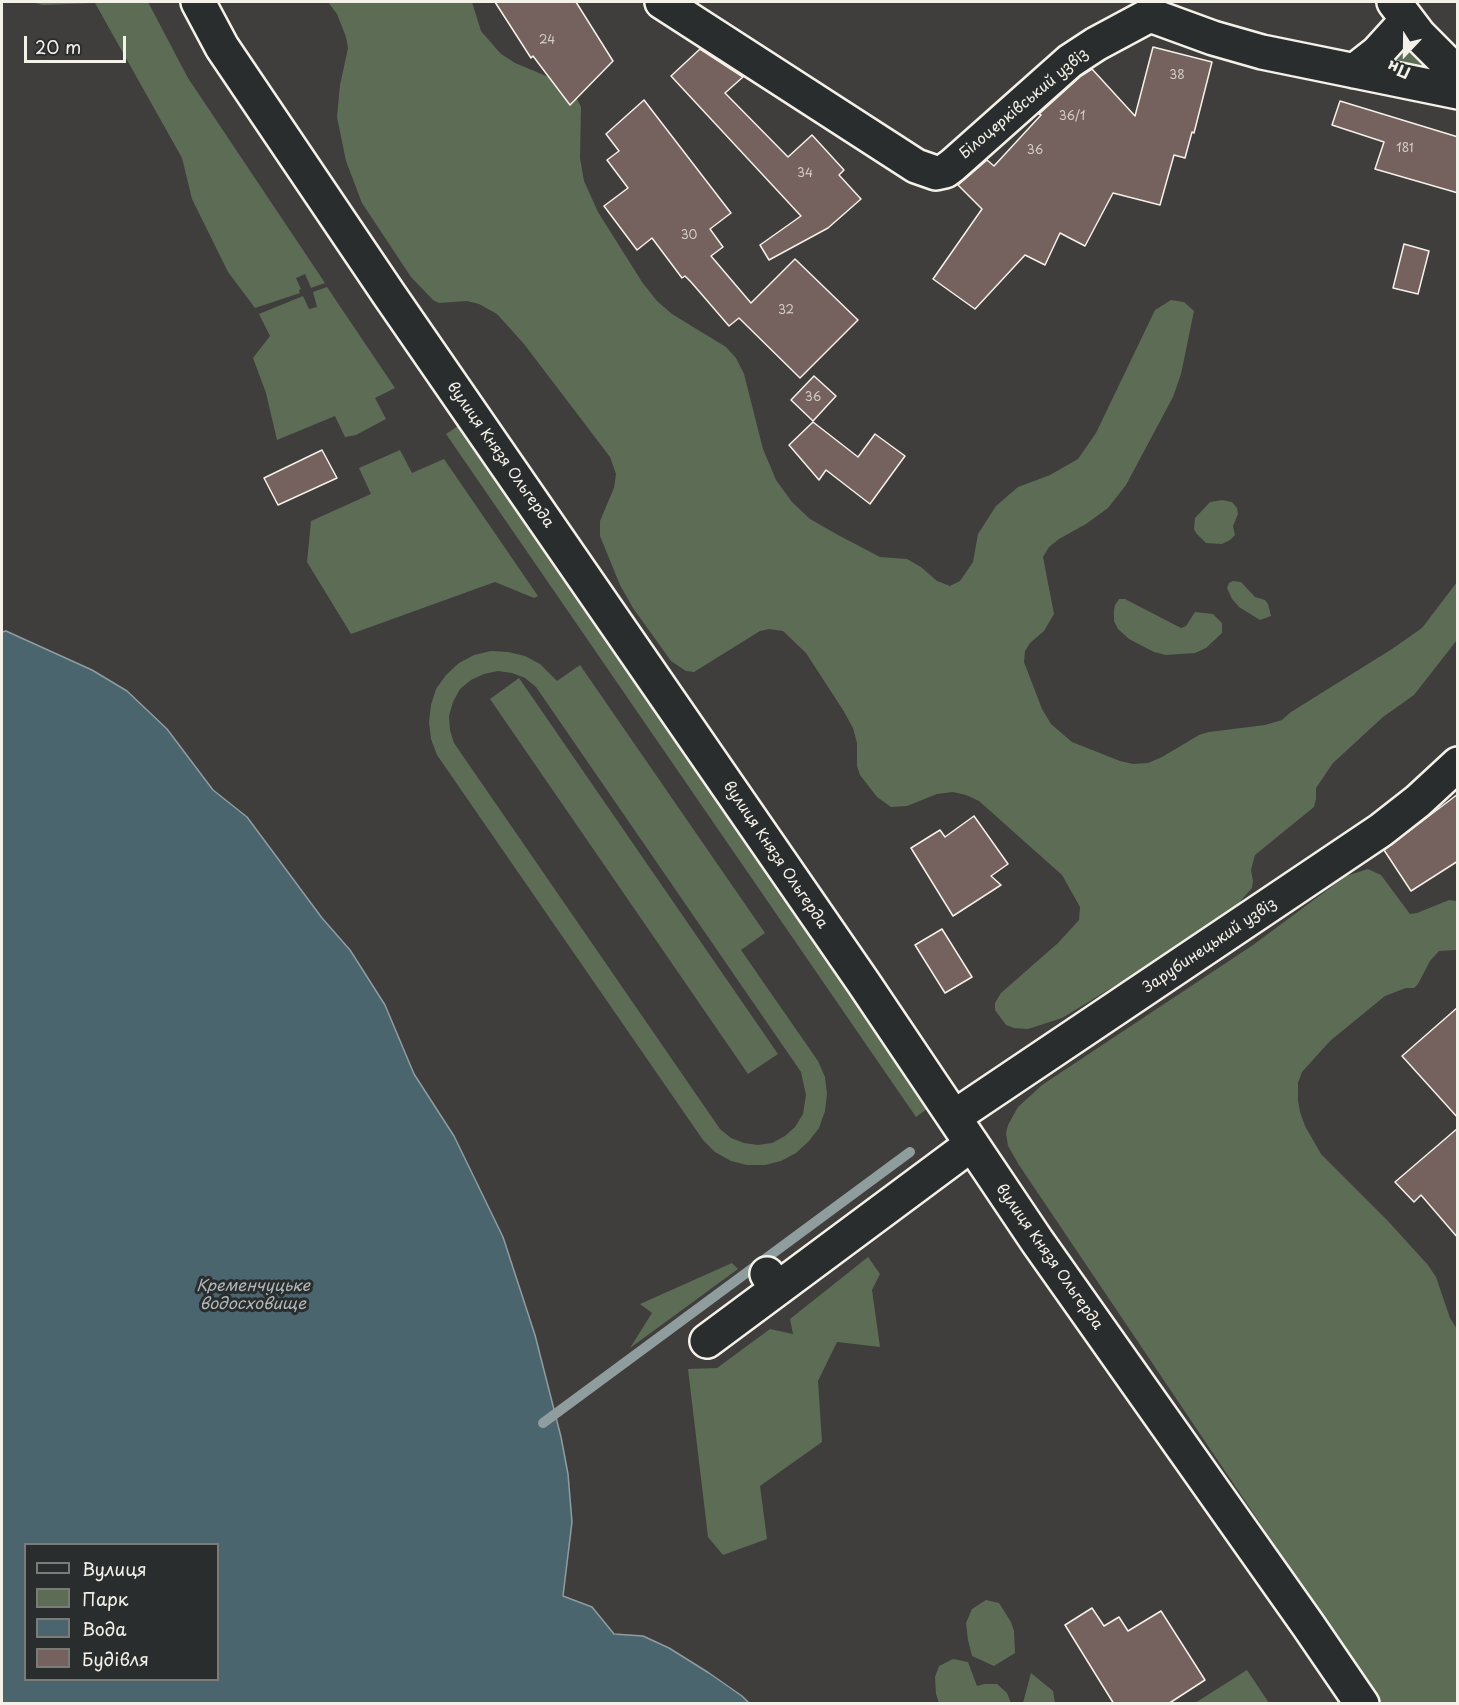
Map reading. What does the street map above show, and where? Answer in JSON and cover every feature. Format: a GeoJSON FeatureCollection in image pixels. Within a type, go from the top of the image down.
{"type":"FeatureCollection","features":[{"type":"Feature","properties":{"kind":"street","name":"вулиця Князя Ольгерда"},"geometry":{"type":"LineString","coordinates":[[198,2],[222,47],[276,128],[1037,1241],[1362,1704]]}},
{"type":"Feature","properties":{"kind":"street","name":"Білоцерківський узвіз"},"geometry":{"type":"LineString","coordinates":[[662,2],[916,166],[936,173],[945,171],[1071,61],[1096,44],[1150,15],[1213,38],[1262,52],[1458,92]]}},
{"type":"Feature","properties":{"kind":"street"},"geometry":{"type":"LineString","coordinates":[[1354,71],[1377,53],[1400,11],[1433,51],[1458,74]]}},
{"type":"Feature","properties":{"kind":"street","name":"Зарубинецький узвіз"},"geometry":{"type":"LineString","coordinates":[[954,1117],[1374,835],[1418,801],[1458,764]]}},
{"type":"Feature","properties":{"kind":"street"},"geometry":{"type":"LineString","coordinates":[[707,1341],[772,1281],[972,1144]]}},
{"type":"Feature","properties":{"kind":"green space"},"geometry":{"type":"Polygon","coordinates":[[[31,2],[148,2],[188,78],[325,283],[311,288],[305,274],[296,278],[301,289],[300,293],[255,308],[228,272],[192,199],[182,158],[95,3],[43,5],[31,2]]]}},
{"type":"Feature","properties":{"kind":"green space"},"geometry":{"type":"Polygon","coordinates":[[[328,2],[472,2],[481,31],[501,54],[515,63],[551,78],[574,93],[581,107],[580,158],[584,181],[598,212],[642,282],[657,301],[672,314],[726,347],[736,358],[744,374],[763,449],[776,480],[792,502],[810,519],[838,535],[880,557],[907,559],[921,567],[937,581],[950,586],[960,581],[973,562],[978,534],[996,506],[1018,487],[1050,475],[1078,459],[1096,433],[1155,310],[1171,300],[1184,302],[1194,311],[1181,374],[1173,397],[1126,485],[1108,508],[1059,539],[1049,547],[1043,557],[1054,614],[1044,631],[1030,643],[1025,651],[1024,662],[1042,709],[1051,724],[1072,742],[1120,761],[1133,764],[1148,763],[1199,735],[1265,725],[1282,720],[1422,628],[1457,582],[1457,640],[1414,695],[1383,717],[1333,763],[1316,788],[1314,807],[1255,855],[1251,870],[1252,888],[1237,905],[1177,948],[1062,1018],[1028,1029],[1006,1025],[995,1010],[995,1003],[1001,993],[1058,943],[1079,920],[1080,907],[1062,875],[979,801],[966,795],[953,792],[937,794],[907,806],[891,807],[877,797],[860,775],[857,766],[857,743],[853,728],[843,710],[806,653],[783,631],[769,629],[760,631],[694,672],[686,671],[671,661],[633,608],[620,585],[600,536],[600,521],[614,488],[616,474],[610,457],[524,344],[497,314],[479,304],[467,301],[439,303],[433,300],[411,277],[362,203],[346,161],[337,117],[340,85],[348,48],[337,14],[328,2]]]}},
{"type":"Feature","properties":{"kind":"green space"},"geometry":{"type":"Polygon","coordinates":[[[1400,38],[1435,66],[1429,78],[1390,61],[1400,38]]]}},
{"type":"Feature","properties":{"kind":"green space"},"geometry":{"type":"Polygon","coordinates":[[[327,287],[395,388],[375,398],[386,419],[356,435],[345,437],[335,416],[277,440],[266,393],[253,358],[270,336],[259,314],[303,296],[309,309],[317,307],[313,292],[327,287]]]}},
{"type":"Feature","properties":{"kind":"green space"},"geometry":{"type":"Polygon","coordinates":[[[461,424],[931,1106],[916,1117],[446,434],[461,424]]]}},
{"type":"Feature","properties":{"kind":"green space"},"geometry":{"type":"Polygon","coordinates":[[[400,450],[412,473],[444,459],[538,596],[534,598],[495,582],[351,634],[307,562],[311,521],[371,494],[359,468],[400,450]]]}},
{"type":"Feature","properties":{"kind":"green space"},"geometry":{"type":"Polygon","coordinates":[[[1222,500],[1232,502],[1237,508],[1238,514],[1233,526],[1235,535],[1222,544],[1206,543],[1194,529],[1195,518],[1210,502],[1222,500]]]}},
{"type":"Feature","properties":{"kind":"green space"},"geometry":{"type":"Polygon","coordinates":[[[1233,581],[1241,582],[1255,597],[1265,600],[1271,616],[1260,620],[1239,607],[1227,588],[1233,581]]]}},
{"type":"Feature","properties":{"kind":"green space"},"geometry":{"type":"Polygon","coordinates":[[[1119,599],[1125,599],[1181,628],[1186,626],[1195,612],[1213,614],[1222,623],[1222,633],[1206,648],[1195,653],[1166,655],[1154,652],[1129,639],[1118,629],[1114,621],[1114,610],[1119,599]]]}},
{"type":"Feature","properties":{"kind":"green space"},"geometry":{"type":"Polygon","coordinates":[[[491,651],[525,656],[540,664],[557,681],[580,665],[765,933],[741,950],[818,1061],[825,1077],[827,1094],[825,1111],[819,1128],[796,1153],[781,1161],[765,1165],[747,1165],[731,1161],[715,1152],[703,1140],[437,755],[431,739],[429,722],[436,689],[459,663],[474,655],[491,651]],[[498,671],[484,674],[471,680],[460,689],[449,716],[454,743],[720,1129],[731,1138],[758,1145],[772,1143],[785,1136],[795,1127],[803,1114],[806,1095],[801,1072],[536,687],[525,678],[498,671]]]}},
{"type":"Feature","properties":{"kind":"green space"},"geometry":{"type":"Polygon","coordinates":[[[519,678],[778,1054],[748,1074],[490,699],[519,678]]]}},
{"type":"Feature","properties":{"kind":"green space"},"geometry":{"type":"Polygon","coordinates":[[[1368,869],[1381,875],[1410,914],[1449,900],[1457,901],[1457,950],[1439,951],[1430,961],[1414,988],[1406,988],[1385,996],[1330,1041],[1302,1072],[1298,1083],[1298,1101],[1305,1126],[1321,1154],[1428,1265],[1436,1277],[1450,1318],[1457,1329],[1457,1703],[1381,1703],[1019,1165],[1008,1146],[1006,1133],[1018,1107],[1042,1085],[1253,945],[1346,876],[1368,869]]]}},
{"type":"Feature","properties":{"kind":"green space"},"geometry":{"type":"Polygon","coordinates":[[[868,1257],[880,1274],[872,1290],[880,1347],[837,1342],[818,1381],[822,1442],[760,1486],[767,1539],[723,1555],[708,1537],[688,1369],[717,1368],[770,1329],[793,1334],[790,1319],[868,1257]]]}},
{"type":"Feature","properties":{"kind":"green space"},"geometry":{"type":"Polygon","coordinates":[[[732,1263],[738,1269],[630,1348],[652,1313],[640,1304],[732,1263]]]}},
{"type":"Feature","properties":{"kind":"green space"},"geometry":{"type":"Polygon","coordinates":[[[986,1600],[999,1603],[1014,1631],[1015,1653],[994,1666],[972,1656],[968,1640],[966,1623],[972,1609],[986,1600]]]}},
{"type":"Feature","properties":{"kind":"green space"},"geometry":{"type":"Polygon","coordinates":[[[953,1659],[968,1662],[977,1686],[997,1684],[1007,1693],[1011,1703],[939,1703],[935,1677],[939,1666],[953,1659]]]}},
{"type":"Feature","properties":{"kind":"green space"},"geometry":{"type":"Polygon","coordinates":[[[1247,1670],[1269,1703],[1195,1703],[1247,1670]]]}},
{"type":"Feature","properties":{"kind":"green space"},"geometry":{"type":"Polygon","coordinates":[[[1031,1673],[1053,1691],[1055,1703],[1023,1703],[1031,1673]]]}},
{"type":"Feature","properties":{"kind":"water","name":"Кременчуцьке водосховище"},"geometry":{"type":"Polygon","coordinates":[[[6,631],[92,670],[127,691],[167,729],[213,790],[247,817],[322,918],[350,950],[385,1005],[414,1074],[454,1136],[503,1237],[535,1335],[568,1474],[572,1522],[563,1596],[592,1607],[614,1634],[643,1636],[669,1648],[709,1673],[749,1703],[2,1703],[2,632],[6,631]]]}},
{"type":"Feature","properties":{"kind":"building"},"geometry":{"type":"Polygon","coordinates":[[[495,2],[576,2],[613,61],[570,105],[533,56],[531,58],[495,2]]]}},
{"type":"Feature","properties":{"kind":"building"},"geometry":{"type":"Polygon","coordinates":[[[1153,47],[1212,62],[1194,133],[1192,132],[1185,158],[1174,155],[1160,205],[1113,193],[1085,246],[1060,233],[1045,265],[1025,255],[975,309],[933,279],[982,209],[958,185],[987,160],[994,166],[1041,115],[1039,114],[1092,69],[1135,116],[1153,47]]]}},
{"type":"Feature","properties":{"kind":"building"},"geometry":{"type":"Polygon","coordinates":[[[700,49],[743,77],[725,93],[788,157],[812,135],[844,170],[839,175],[861,199],[828,228],[769,260],[760,245],[801,216],[671,76],[700,49]]]}},
{"type":"Feature","properties":{"kind":"building"},"geometry":{"type":"Polygon","coordinates":[[[644,100],[731,213],[710,229],[723,247],[711,256],[751,303],[795,259],[858,320],[800,378],[739,318],[729,326],[691,282],[685,276],[682,278],[652,238],[637,250],[604,206],[628,188],[607,160],[619,151],[606,134],[644,100]]]}},
{"type":"Feature","properties":{"kind":"building"},"geometry":{"type":"Polygon","coordinates":[[[1340,101],[1458,137],[1458,193],[1375,169],[1384,142],[1332,125],[1340,101]]]}},
{"type":"Feature","properties":{"kind":"building"},"geometry":{"type":"Polygon","coordinates":[[[1404,244],[1429,251],[1418,294],[1393,288],[1404,244]]]}},
{"type":"Feature","properties":{"kind":"building"},"geometry":{"type":"Polygon","coordinates":[[[814,376],[836,396],[813,421],[791,400],[814,376]]]}},
{"type":"Feature","properties":{"kind":"building"},"geometry":{"type":"Polygon","coordinates":[[[813,422],[858,457],[875,434],[905,456],[870,504],[826,470],[819,480],[789,445],[813,422]]]}},
{"type":"Feature","properties":{"kind":"building"},"geometry":{"type":"Polygon","coordinates":[[[322,450],[337,478],[278,505],[264,478],[322,450]]]}},
{"type":"Feature","properties":{"kind":"building"},"geometry":{"type":"Polygon","coordinates":[[[1458,794],[1458,861],[1411,891],[1384,850],[1458,794]]]}},
{"type":"Feature","properties":{"kind":"building"},"geometry":{"type":"Polygon","coordinates":[[[974,816],[1008,864],[991,876],[1001,885],[953,916],[911,848],[940,830],[945,837],[974,816]]]}},
{"type":"Feature","properties":{"kind":"building"},"geometry":{"type":"Polygon","coordinates":[[[942,929],[972,977],[945,993],[915,945],[942,929]]]}},
{"type":"Feature","properties":{"kind":"building"},"geometry":{"type":"Polygon","coordinates":[[[1458,1007],[1458,1118],[1402,1056],[1458,1007]]]}},
{"type":"Feature","properties":{"kind":"building"},"geometry":{"type":"Polygon","coordinates":[[[1458,1128],[1458,1238],[1421,1195],[1414,1202],[1395,1182],[1458,1128]]]}},
{"type":"Feature","properties":{"kind":"building"},"geometry":{"type":"Polygon","coordinates":[[[1092,1608],[1104,1626],[1119,1617],[1128,1631],[1161,1611],[1205,1680],[1168,1704],[1114,1704],[1065,1625],[1092,1608]]]}},
{"type":"Feature","properties":{"kind":"waterway"},"geometry":{"type":"LineString","coordinates":[[543,1423],[910,1152]]}}]}
